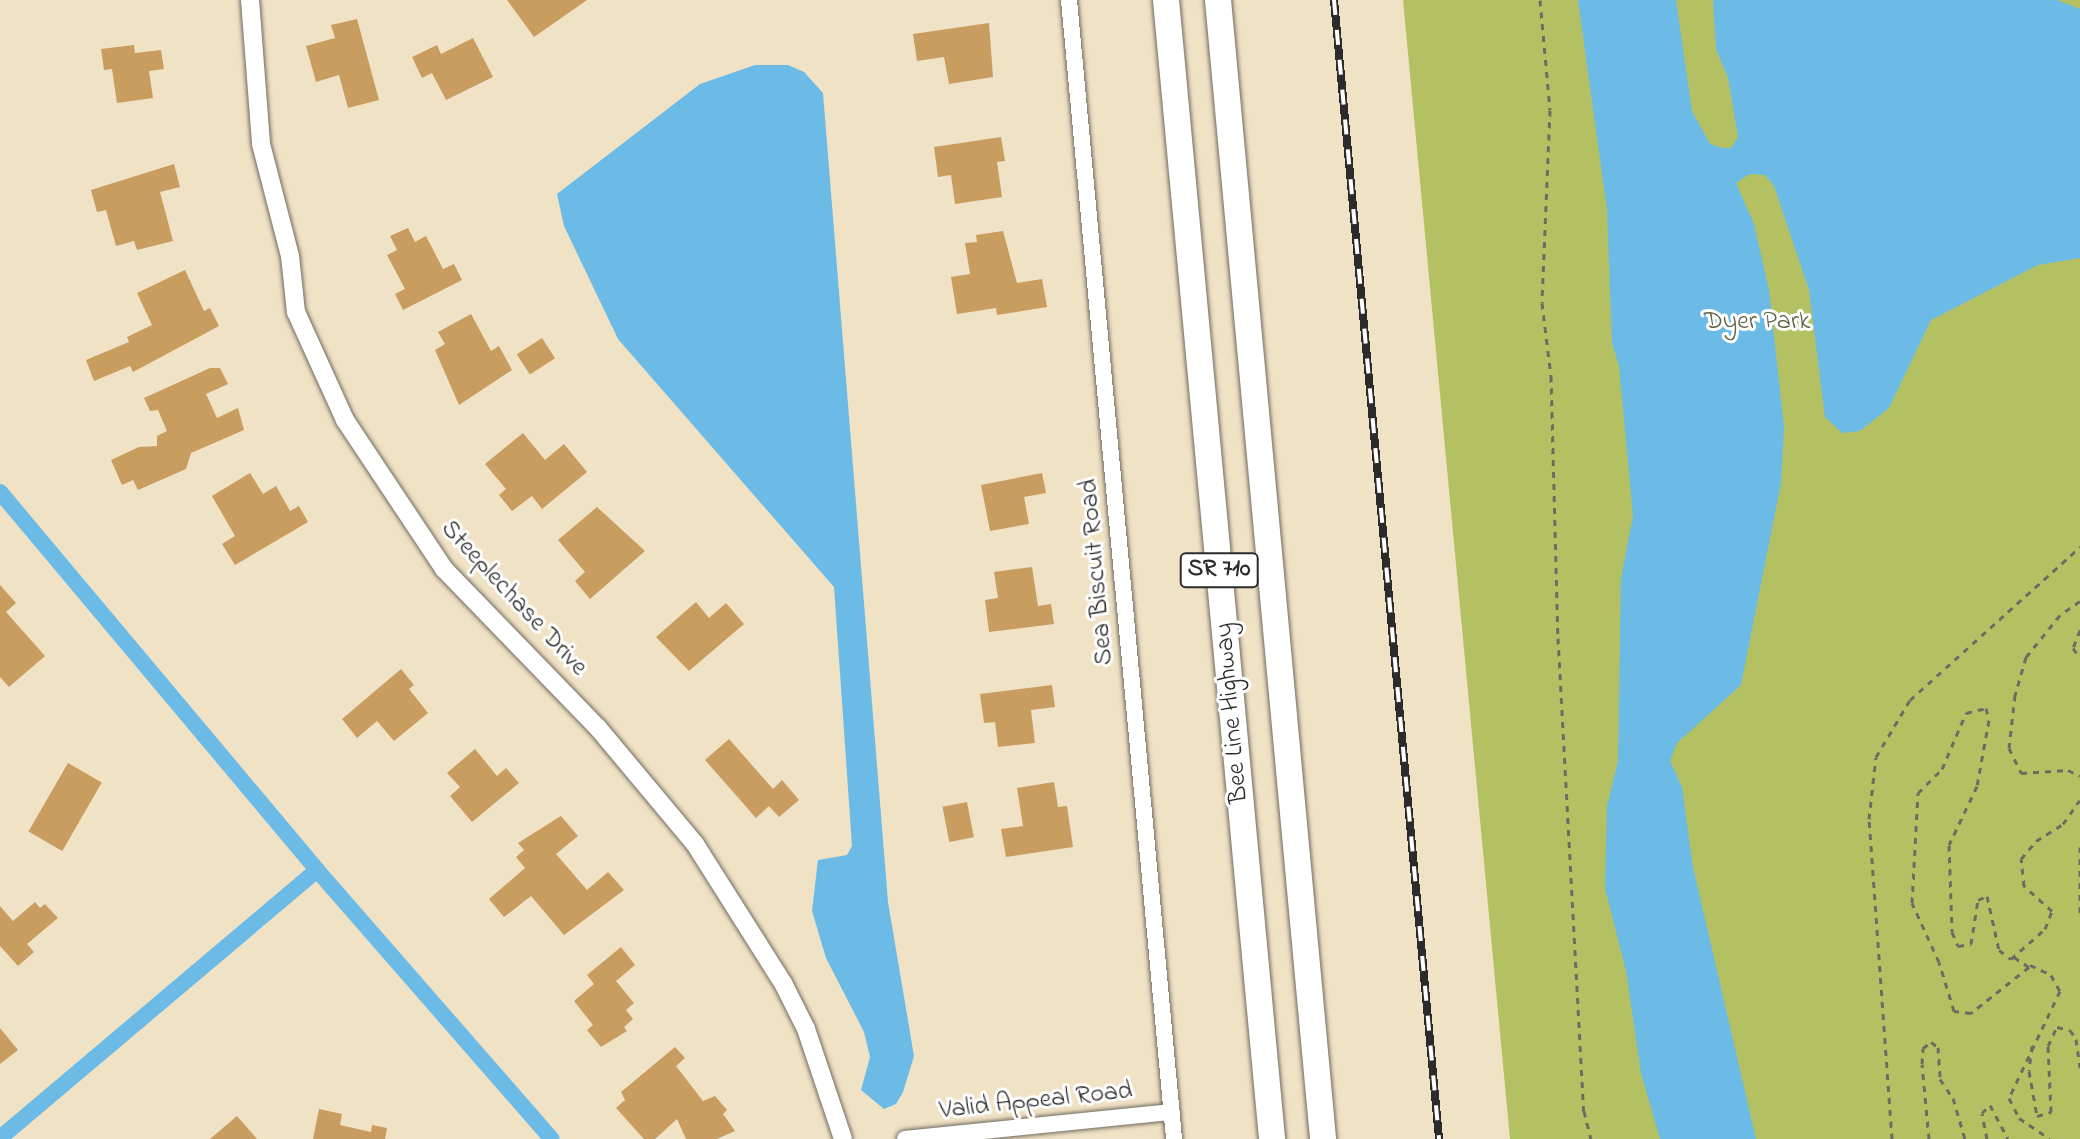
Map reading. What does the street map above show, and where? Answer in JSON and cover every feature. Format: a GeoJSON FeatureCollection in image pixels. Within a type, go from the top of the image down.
{"type":"FeatureCollection","features":[{"type":"Feature","properties":{"kind":"highway","name":"Bee Line Highway"},"geometry":{"type":"LineString","coordinates":[[1166,0],[1272,1139]]}},
{"type":"Feature","properties":{"kind":"highway","name":"Bee Line Highway"},"geometry":{"type":"LineString","coordinates":[[1218,0],[1323,1139]]}},
{"type":"Feature","properties":{"kind":"street","name":"Steeplechase Drive"},"geometry":{"type":"LineString","coordinates":[[250,0],[261,144],[290,256],[296,312],[345,420],[444,569],[598,728],[703,855],[795,1007],[843,1139]]}},
{"type":"Feature","properties":{"kind":"street","name":"Sea Biscuit Road"},"geometry":{"type":"LineString","coordinates":[[1069,0],[1174,1139]]}},
{"type":"Feature","properties":{"kind":"street","name":"Valid Appeal Road"},"geometry":{"type":"LineString","coordinates":[[905,1139],[1172,1112]]}},
{"type":"Feature","properties":{"kind":"path"},"geometry":{"type":"LineString","coordinates":[[1540,0],[1550,110],[1542,303],[1551,376],[1558,638],[1584,1111],[1591,1139]]}},
{"type":"Feature","properties":{"kind":"path"},"geometry":{"type":"LineString","coordinates":[[1892,1139],[1869,819],[1876,757],[1897,716],[1927,682],[2080,547]]}},
{"type":"Feature","properties":{"kind":"path"},"geometry":{"type":"LineString","coordinates":[[2080,601],[2060,615],[2026,657],[2015,695],[2009,748],[2021,773],[2068,770],[2080,776]]}},
{"type":"Feature","properties":{"kind":"path"},"geometry":{"type":"LineString","coordinates":[[2080,630],[2073,648],[2080,658]]}},
{"type":"Feature","properties":{"kind":"path"},"geometry":{"type":"LineString","coordinates":[[2030,965],[1971,1013],[1960,1014],[1948,1003],[1939,962],[1913,910],[1918,793],[1942,769],[1963,717],[1978,706],[1990,715],[1977,786],[1955,828],[1948,857],[1952,932],[1958,946],[1971,944],[1978,900],[1987,896],[1999,950],[2051,975],[2060,991],[2009,1098],[2019,1118],[2050,1139]]}},
{"type":"Feature","properties":{"kind":"path"},"geometry":{"type":"LineString","coordinates":[[2014,957],[2045,929],[2052,911],[2024,886],[2021,859],[2036,841],[2063,824],[2080,800]]}},
{"type":"Feature","properties":{"kind":"path"},"geometry":{"type":"LineString","coordinates":[[2080,847],[2080,915]]}},
{"type":"Feature","properties":{"kind":"path"},"geometry":{"type":"LineString","coordinates":[[2032,1046],[2029,1071],[2037,1116],[2051,1112],[2048,1046],[2057,1027],[2070,1030],[2076,1039],[2080,1068]]}},
{"type":"Feature","properties":{"kind":"path"},"geometry":{"type":"LineString","coordinates":[[1929,1139],[1922,1064],[1923,1048],[1931,1042],[1938,1047],[1940,1079],[1953,1098],[1965,1139]]}},
{"type":"Feature","properties":{"kind":"path"},"geometry":{"type":"LineString","coordinates":[[1987,1139],[1982,1113],[1990,1105],[2008,1139]]}},
{"type":"Feature","properties":{"kind":"green space","name":"Dyer Park"},"geometry":{"type":"Polygon","coordinates":[[[1403,0],[2080,0],[2080,1139],[1510,1139],[1403,0]]]}},
{"type":"Feature","properties":{"kind":"water"},"geometry":{"type":"Polygon","coordinates":[[[1578,0],[1676,0],[1692,111],[1710,144],[1722,148],[1731,148],[1738,137],[1728,78],[1716,49],[1713,0],[2057,0],[2080,9],[2080,258],[2038,265],[1931,320],[1889,408],[1860,431],[1842,433],[1825,417],[1809,290],[1774,186],[1765,175],[1750,174],[1736,183],[1754,224],[1769,290],[1784,427],[1781,483],[1741,685],[1677,743],[1670,761],[1682,787],[1693,867],[1756,1139],[1660,1139],[1641,1073],[1626,971],[1605,888],[1607,806],[1618,761],[1621,578],[1633,516],[1619,366],[1612,343],[1607,210],[1578,0]]]}},
{"type":"Feature","properties":{"kind":"water"},"geometry":{"type":"Polygon","coordinates":[[[755,65],[788,65],[804,72],[823,93],[888,902],[914,1056],[903,1092],[896,1104],[884,1109],[861,1090],[870,1057],[864,1032],[826,958],[812,911],[818,860],[847,855],[852,846],[834,587],[618,339],[564,226],[557,194],[700,84],[755,65]]]}},
{"type":"Feature","properties":{"kind":"building"},"geometry":{"type":"Polygon","coordinates":[[[507,0],[587,0],[534,37],[507,0]]]}},
{"type":"Feature","properties":{"kind":"building"},"geometry":{"type":"Polygon","coordinates":[[[357,19],[379,100],[348,108],[339,75],[316,82],[306,46],[335,38],[331,25],[357,19]]]}},
{"type":"Feature","properties":{"kind":"building"},"geometry":{"type":"Polygon","coordinates":[[[989,23],[993,77],[949,84],[944,57],[917,61],[913,34],[989,23]]]}},
{"type":"Feature","properties":{"kind":"building"},"geometry":{"type":"Polygon","coordinates":[[[473,38],[493,77],[446,100],[432,73],[422,78],[412,57],[437,45],[441,54],[473,38]]]}},
{"type":"Feature","properties":{"kind":"building"},"geometry":{"type":"Polygon","coordinates":[[[134,45],[135,53],[161,50],[164,69],[149,71],[153,98],[117,103],[112,69],[104,70],[101,49],[134,45]]]}},
{"type":"Feature","properties":{"kind":"building"},"geometry":{"type":"Polygon","coordinates":[[[1001,137],[1005,161],[997,162],[1002,197],[955,204],[951,175],[938,177],[934,147],[1001,137]]]}},
{"type":"Feature","properties":{"kind":"building"},"geometry":{"type":"Polygon","coordinates":[[[174,164],[180,187],[160,192],[173,241],[137,250],[134,241],[116,246],[106,210],[97,212],[91,190],[174,164]]]}},
{"type":"Feature","properties":{"kind":"building"},"geometry":{"type":"Polygon","coordinates":[[[408,228],[415,242],[426,236],[443,269],[454,264],[462,280],[403,310],[395,294],[405,289],[387,255],[397,250],[390,236],[408,228]]]}},
{"type":"Feature","properties":{"kind":"building"},"geometry":{"type":"Polygon","coordinates":[[[1003,231],[1017,283],[1042,279],[1047,307],[997,315],[996,308],[957,314],[951,277],[970,274],[965,243],[977,242],[976,235],[1003,231]]]}},
{"type":"Feature","properties":{"kind":"building"},"geometry":{"type":"Polygon","coordinates":[[[185,270],[204,311],[210,308],[219,326],[133,372],[130,366],[94,381],[86,360],[129,342],[127,337],[152,325],[137,293],[185,270]]]}},
{"type":"Feature","properties":{"kind":"building"},"geometry":{"type":"Polygon","coordinates":[[[471,314],[491,351],[499,346],[512,370],[459,405],[435,350],[445,344],[438,332],[471,314]]]}},
{"type":"Feature","properties":{"kind":"building"},"geometry":{"type":"Polygon","coordinates":[[[542,338],[555,358],[530,374],[517,354],[542,338]]]}},
{"type":"Feature","properties":{"kind":"building"},"geometry":{"type":"Polygon","coordinates":[[[210,368],[220,368],[228,384],[206,394],[217,418],[238,408],[244,430],[191,453],[186,469],[138,490],[133,480],[122,485],[111,460],[139,447],[157,446],[157,436],[167,431],[158,410],[150,411],[144,398],[210,368]]]}},
{"type":"Feature","properties":{"kind":"building"},"geometry":{"type":"Polygon","coordinates":[[[523,433],[545,460],[564,444],[587,472],[542,509],[532,496],[512,511],[499,495],[506,489],[485,464],[523,433]]]}},
{"type":"Feature","properties":{"kind":"building"},"geometry":{"type":"Polygon","coordinates":[[[250,473],[263,494],[276,486],[290,511],[299,506],[308,522],[235,565],[222,544],[235,536],[212,496],[250,473]]]}},
{"type":"Feature","properties":{"kind":"building"},"geometry":{"type":"Polygon","coordinates":[[[1042,473],[1046,493],[1024,497],[1029,524],[990,531],[981,485],[1042,473]]]}},
{"type":"Feature","properties":{"kind":"building"},"geometry":{"type":"Polygon","coordinates":[[[597,507],[645,551],[590,599],[575,581],[585,572],[558,540],[597,507]]]}},
{"type":"Feature","properties":{"kind":"building"},"geometry":{"type":"Polygon","coordinates":[[[1032,567],[1038,606],[1051,604],[1054,624],[989,632],[985,600],[998,598],[994,572],[1032,567]]]}},
{"type":"Feature","properties":{"kind":"building"},"geometry":{"type":"Polygon","coordinates":[[[0,585],[16,603],[6,612],[45,656],[9,687],[0,677],[0,585]]]}},
{"type":"Feature","properties":{"kind":"building"},"geometry":{"type":"Polygon","coordinates":[[[696,602],[709,618],[726,603],[744,624],[689,671],[656,637],[696,602]]]}},
{"type":"Feature","properties":{"kind":"building"},"geometry":{"type":"Polygon","coordinates":[[[401,669],[414,685],[409,689],[428,713],[394,741],[377,721],[357,738],[342,719],[401,669]]]}},
{"type":"Feature","properties":{"kind":"building"},"geometry":{"type":"Polygon","coordinates":[[[1052,685],[1055,707],[1031,710],[1035,743],[998,747],[995,722],[984,723],[980,694],[1052,685]]]}},
{"type":"Feature","properties":{"kind":"building"},"geometry":{"type":"Polygon","coordinates":[[[729,739],[773,789],[782,780],[799,800],[779,817],[769,806],[756,818],[705,760],[729,739]]]}},
{"type":"Feature","properties":{"kind":"building"},"geometry":{"type":"Polygon","coordinates":[[[475,749],[497,776],[506,768],[519,783],[472,822],[450,796],[460,787],[447,773],[475,749]]]}},
{"type":"Feature","properties":{"kind":"building"},"geometry":{"type":"Polygon","coordinates":[[[68,763],[102,782],[62,851],[28,831],[68,763]]]}},
{"type":"Feature","properties":{"kind":"building"},"geometry":{"type":"Polygon","coordinates":[[[1054,782],[1058,807],[1067,806],[1073,847],[1006,857],[1001,829],[1023,826],[1017,788],[1054,782]]]}},
{"type":"Feature","properties":{"kind":"building"},"geometry":{"type":"Polygon","coordinates":[[[967,802],[974,837],[949,842],[942,807],[967,802]]]}},
{"type":"Feature","properties":{"kind":"building"},"geometry":{"type":"Polygon","coordinates":[[[561,816],[578,836],[556,854],[587,890],[608,872],[624,890],[564,935],[531,896],[504,917],[489,899],[525,868],[516,857],[524,850],[518,843],[561,816]]]}},
{"type":"Feature","properties":{"kind":"building"},"geometry":{"type":"Polygon","coordinates":[[[35,902],[40,908],[45,904],[58,918],[27,944],[34,952],[18,966],[0,946],[0,906],[13,921],[35,902]]]}},
{"type":"Feature","properties":{"kind":"building"},"geometry":{"type":"Polygon","coordinates":[[[621,947],[635,965],[616,981],[634,1003],[626,1010],[633,1019],[624,1027],[627,1031],[601,1047],[587,1030],[593,1025],[574,1001],[594,984],[587,975],[621,947]]]}},
{"type":"Feature","properties":{"kind":"building"},"geometry":{"type":"Polygon","coordinates":[[[0,1028],[18,1050],[0,1064],[0,1028]]]}},
{"type":"Feature","properties":{"kind":"building"},"geometry":{"type":"Polygon","coordinates":[[[675,1047],[685,1058],[676,1066],[703,1101],[715,1096],[727,1110],[723,1114],[735,1131],[717,1139],[686,1139],[677,1119],[655,1139],[644,1139],[616,1108],[625,1100],[621,1092],[675,1047]]]}},
{"type":"Feature","properties":{"kind":"building"},"geometry":{"type":"Polygon","coordinates":[[[319,1109],[342,1114],[340,1125],[371,1132],[372,1125],[387,1128],[385,1139],[313,1139],[319,1109]]]}},
{"type":"Feature","properties":{"kind":"building"},"geometry":{"type":"Polygon","coordinates":[[[237,1116],[257,1139],[210,1139],[237,1116]]]}},
{"type":"Feature","properties":{"kind":"waterway"},"geometry":{"type":"LineString","coordinates":[[0,492],[317,870],[552,1139]]}},
{"type":"Feature","properties":{"kind":"waterway"},"geometry":{"type":"LineString","coordinates":[[0,1138],[317,870]]}},
{"type":"Feature","properties":{"kind":"railway"},"geometry":{"type":"LineString","coordinates":[[1334,0],[1439,1139]]}}]}
